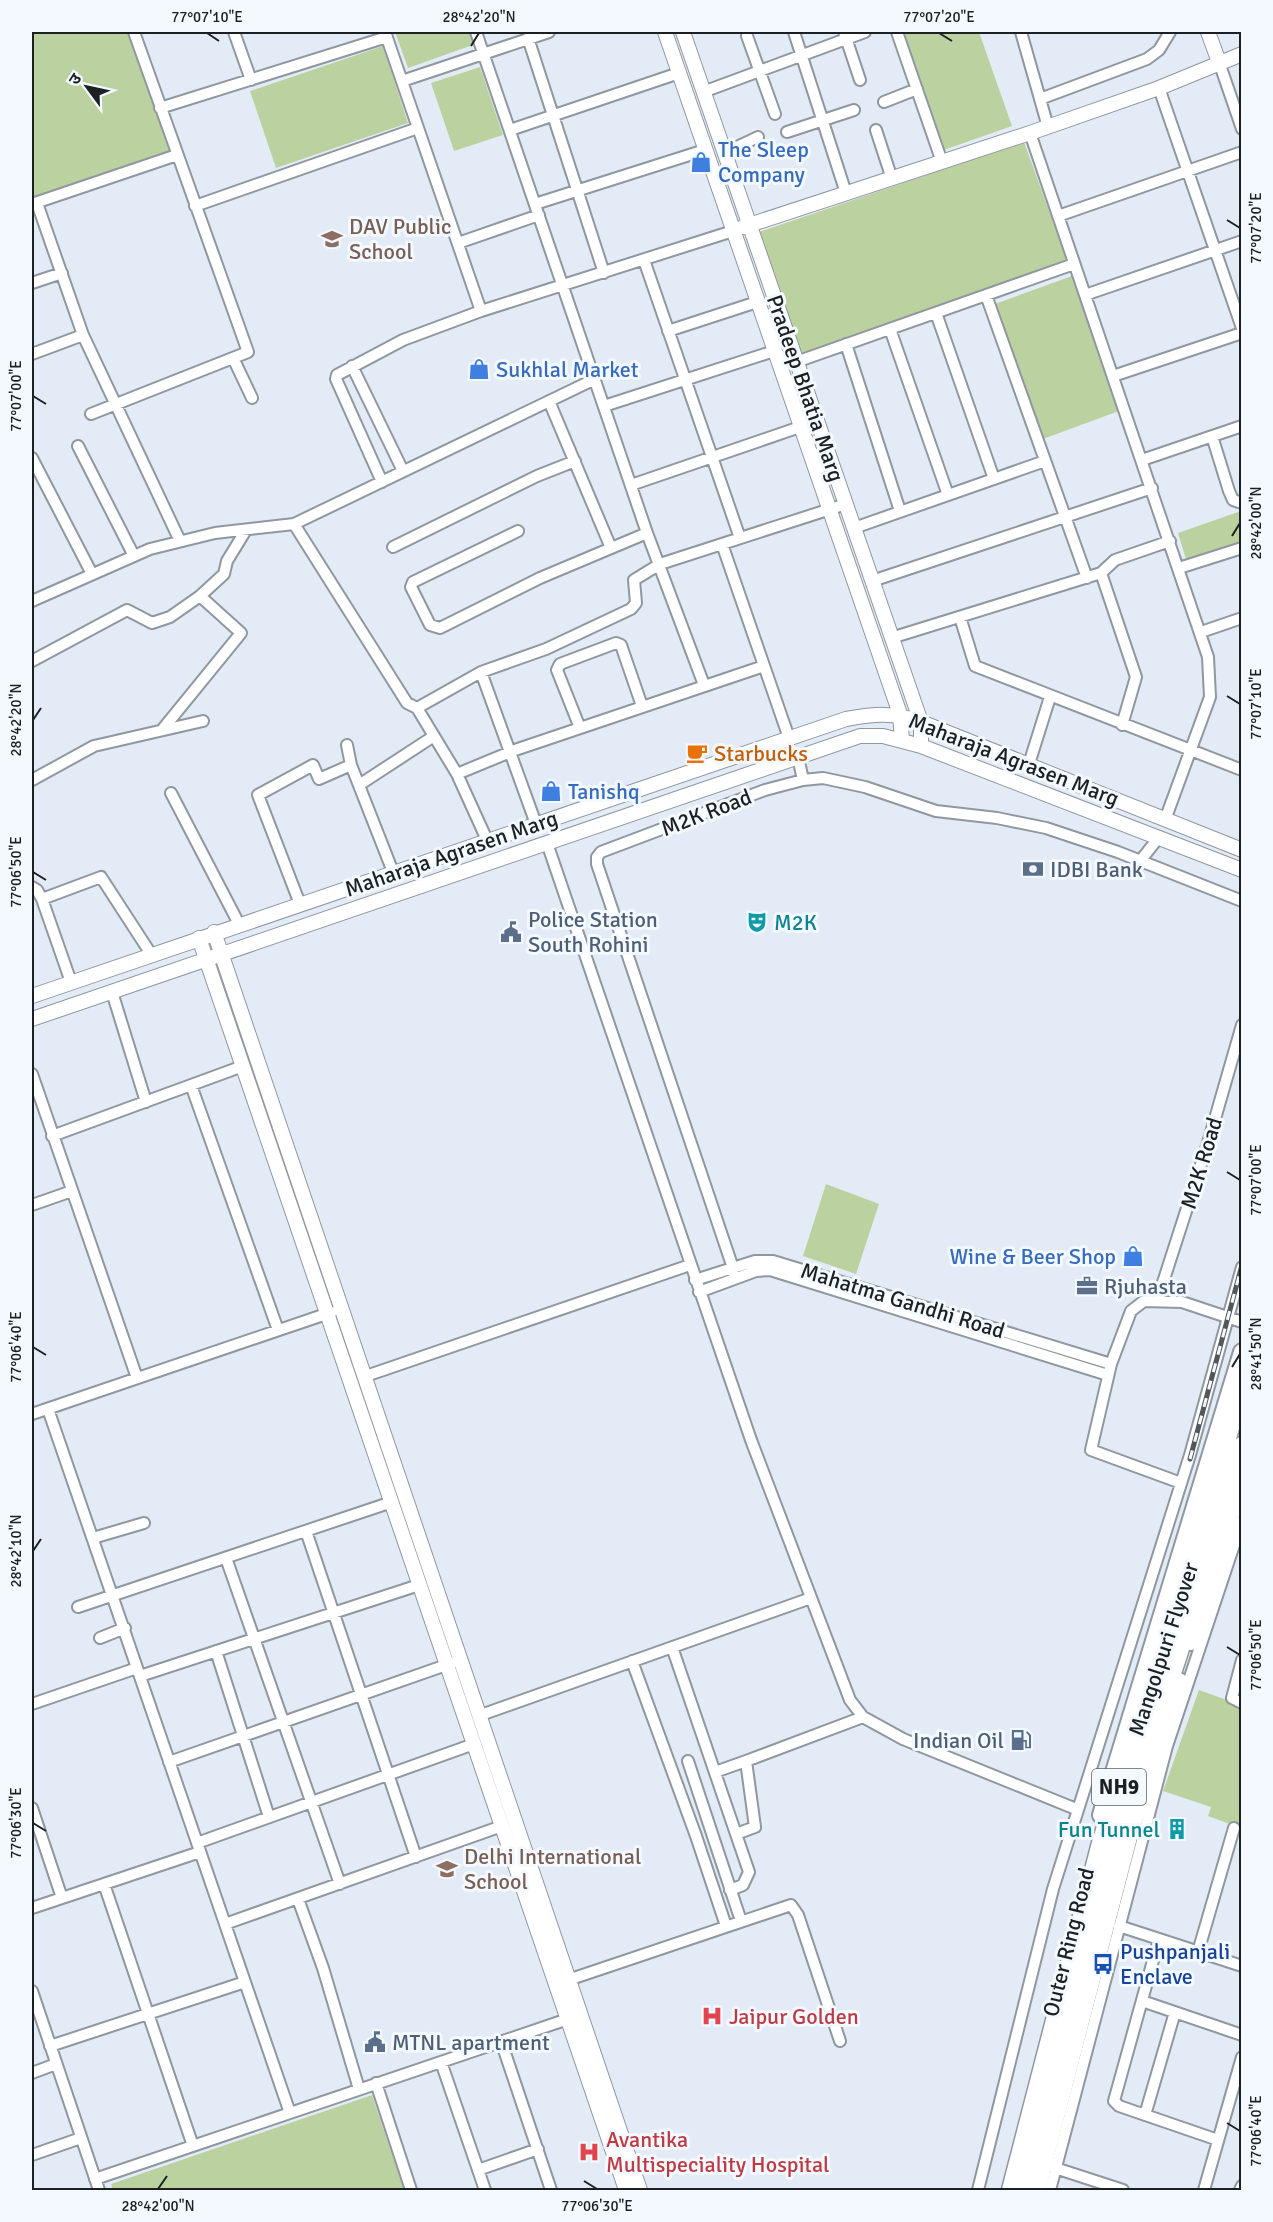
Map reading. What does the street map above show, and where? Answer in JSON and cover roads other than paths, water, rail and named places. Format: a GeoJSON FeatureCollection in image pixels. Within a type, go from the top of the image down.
{"type":"FeatureCollection","features":[{"type":"Feature","properties":{"kind":"highway","name":"Mangolpuri Flyover"},"geometry":{"type":"LineString","coordinates":[[1011,2190],[1101,1843],[1191,1560],[1242,1387]]}},
{"type":"Feature","properties":{"kind":"highway","name":"Mangolpuri Flyover"},"geometry":{"type":"LineString","coordinates":[[1028,2190],[1114,1846],[1177,1658],[1242,1446]]}},
{"type":"Feature","properties":{"kind":"main road","name":"Outer Ring Road"},"geometry":{"type":"LineString","coordinates":[[1004,2190],[1099,1820],[1242,1352]]}},
{"type":"Feature","properties":{"kind":"main road","name":"Outer Ring Road"},"geometry":{"type":"LineString","coordinates":[[1037,2190],[1050,2166],[1130,1833],[1242,1480]]}},
{"type":"Feature","properties":{"kind":"street"},"geometry":{"type":"LineString","coordinates":[[91,414],[234,360],[248,352],[134,32]]}},
{"type":"Feature","properties":{"kind":"street"},"geometry":{"type":"LineString","coordinates":[[234,32],[251,80]]}},
{"type":"Feature","properties":{"kind":"street"},"geometry":{"type":"LineString","coordinates":[[476,32],[647,533],[704,685]]}},
{"type":"Feature","properties":{"kind":"street"},"geometry":{"type":"LineString","coordinates":[[402,81],[549,32]]}},
{"type":"Feature","properties":{"kind":"street","name":"Pradeep Bhatia Marg"},"geometry":{"type":"LineString","coordinates":[[664,32],[900,714],[902,740]]}},
{"type":"Feature","properties":{"kind":"street","name":"Pradeep Bhatia Marg"},"geometry":{"type":"LineString","coordinates":[[682,32],[921,722],[921,746]]}},
{"type":"Feature","properties":{"kind":"street"},"geometry":{"type":"LineString","coordinates":[[794,32],[846,194]]}},
{"type":"Feature","properties":{"kind":"street"},"geometry":{"type":"LineString","coordinates":[[703,92],[802,55],[845,35],[865,32]]}},
{"type":"Feature","properties":{"kind":"street"},"geometry":{"type":"LineString","coordinates":[[897,32],[942,162]]}},
{"type":"Feature","properties":{"kind":"street"},"geometry":{"type":"LineString","coordinates":[[1022,32],[1048,127]]}},
{"type":"Feature","properties":{"kind":"street"},"geometry":{"type":"LineString","coordinates":[[1040,99],[1147,59],[1159,50],[1170,32]]}},
{"type":"Feature","properties":{"kind":"street"},"geometry":{"type":"LineString","coordinates":[[1208,32],[1242,129]]}},
{"type":"Feature","properties":{"kind":"street"},"geometry":{"type":"LineString","coordinates":[[160,108],[386,34],[481,311]]}},
{"type":"Feature","properties":{"kind":"street"},"geometry":{"type":"LineString","coordinates":[[845,35],[860,80]]}},
{"type":"Feature","properties":{"kind":"street"},"geometry":{"type":"LineString","coordinates":[[747,36],[775,114]]}},
{"type":"Feature","properties":{"kind":"street"},"geometry":{"type":"LineString","coordinates":[[528,38],[604,273]]}},
{"type":"Feature","properties":{"kind":"street"},"geometry":{"type":"LineString","coordinates":[[382,482],[336,379],[352,366],[403,340],[481,311],[604,273],[1048,127],[1159,88],[1242,54]]}},
{"type":"Feature","properties":{"kind":"street"},"geometry":{"type":"LineString","coordinates":[[510,130],[679,73]]}},
{"type":"Feature","properties":{"kind":"street"},"geometry":{"type":"LineString","coordinates":[[1113,376],[1242,331],[1159,88]]}},
{"type":"Feature","properties":{"kind":"street"},"geometry":{"type":"LineString","coordinates":[[884,102],[917,89]]}},
{"type":"Feature","properties":{"kind":"street"},"geometry":{"type":"LineString","coordinates":[[787,132],[854,110]]}},
{"type":"Feature","properties":{"kind":"street"},"geometry":{"type":"LineString","coordinates":[[195,206],[418,128]]}},
{"type":"Feature","properties":{"kind":"street"},"geometry":{"type":"LineString","coordinates":[[876,130],[892,179]]}},
{"type":"Feature","properties":{"kind":"street"},"geometry":{"type":"LineString","coordinates":[[1030,133],[1209,657],[1210,697],[1166,820]]}},
{"type":"Feature","properties":{"kind":"street"},"geometry":{"type":"LineString","coordinates":[[724,153],[758,137]]}},
{"type":"Feature","properties":{"kind":"street"},"geometry":{"type":"LineString","coordinates":[[458,243],[537,210],[577,189],[705,150]]}},
{"type":"Feature","properties":{"kind":"street"},"geometry":{"type":"LineString","coordinates":[[1058,216],[1242,152]]}},
{"type":"Feature","properties":{"kind":"street"},"geometry":{"type":"LineString","coordinates":[[177,155],[34,204],[62,273],[83,335],[180,542]]}},
{"type":"Feature","properties":{"kind":"street"},"geometry":{"type":"LineString","coordinates":[[1085,295],[1242,241]]}},
{"type":"Feature","properties":{"kind":"street"},"geometry":{"type":"LineString","coordinates":[[644,260],[740,538]]}},
{"type":"Feature","properties":{"kind":"street"},"geometry":{"type":"LineString","coordinates":[[796,362],[1074,264]]}},
{"type":"Feature","properties":{"kind":"street"},"geometry":{"type":"LineString","coordinates":[[32,283],[62,273]]}},
{"type":"Feature","properties":{"kind":"street"},"geometry":{"type":"LineString","coordinates":[[986,296],[1087,578]]}},
{"type":"Feature","properties":{"kind":"street"},"geometry":{"type":"LineString","coordinates":[[668,330],[757,302]]}},
{"type":"Feature","properties":{"kind":"street"},"geometry":{"type":"LineString","coordinates":[[936,313],[994,478]]}},
{"type":"Feature","properties":{"kind":"street"},"geometry":{"type":"LineString","coordinates":[[890,329],[948,495]]}},
{"type":"Feature","properties":{"kind":"street"},"geometry":{"type":"LineString","coordinates":[[32,354],[83,335]]}},
{"type":"Feature","properties":{"kind":"street"},"geometry":{"type":"LineString","coordinates":[[846,345],[900,512]]}},
{"type":"Feature","properties":{"kind":"street"},"geometry":{"type":"LineString","coordinates":[[604,406],[774,351]]}},
{"type":"Feature","properties":{"kind":"street"},"geometry":{"type":"LineString","coordinates":[[234,360],[252,398]]}},
{"type":"Feature","properties":{"kind":"street"},"geometry":{"type":"LineString","coordinates":[[352,366],[403,471]]}},
{"type":"Feature","properties":{"kind":"street"},"geometry":{"type":"LineString","coordinates":[[32,601],[134,556],[180,542],[215,533],[294,524],[595,379]]}},
{"type":"Feature","properties":{"kind":"street"},"geometry":{"type":"LineString","coordinates":[[549,401],[611,548]]}},
{"type":"Feature","properties":{"kind":"street"},"geometry":{"type":"LineString","coordinates":[[1142,460],[1242,426]]}},
{"type":"Feature","properties":{"kind":"street"},"geometry":{"type":"LineString","coordinates":[[631,485],[800,427]]}},
{"type":"Feature","properties":{"kind":"street"},"geometry":{"type":"LineString","coordinates":[[1212,436],[1233,500],[1242,503]]}},
{"type":"Feature","properties":{"kind":"street"},"geometry":{"type":"LineString","coordinates":[[78,446],[134,556]]}},
{"type":"Feature","properties":{"kind":"street"},"geometry":{"type":"LineString","coordinates":[[32,458],[92,574]]}},
{"type":"Feature","properties":{"kind":"street"},"geometry":{"type":"LineString","coordinates":[[393,547],[537,476],[575,461]]}},
{"type":"Feature","properties":{"kind":"street"},"geometry":{"type":"LineString","coordinates":[[854,528],[1045,461]]}},
{"type":"Feature","properties":{"kind":"street"},"geometry":{"type":"LineString","coordinates":[[872,581],[1152,488]]}},
{"type":"Feature","properties":{"kind":"street"},"geometry":{"type":"LineString","coordinates":[[417,708],[481,672],[546,649],[631,609],[636,603],[634,580],[660,564],[846,504]]}},
{"type":"Feature","properties":{"kind":"street"},"geometry":{"type":"LineString","coordinates":[[294,524],[407,703],[417,708],[457,774],[488,840]]}},
{"type":"Feature","properties":{"kind":"street"},"geometry":{"type":"LineString","coordinates":[[32,661],[127,610],[152,624],[170,617],[200,596],[224,574],[227,561],[246,530]]}},
{"type":"Feature","properties":{"kind":"street"},"geometry":{"type":"LineString","coordinates":[[518,531],[413,582],[411,587],[430,625],[440,628],[540,578],[647,533]]}},
{"type":"Feature","properties":{"kind":"street"},"geometry":{"type":"LineString","coordinates":[[891,639],[1087,578],[1101,573],[1115,560],[1170,541]]}},
{"type":"Feature","properties":{"kind":"street"},"geometry":{"type":"LineString","coordinates":[[722,544],[789,738]]}},
{"type":"Feature","properties":{"kind":"street"},"geometry":{"type":"LineString","coordinates":[[1179,568],[1242,548]]}},
{"type":"Feature","properties":{"kind":"street"},"geometry":{"type":"LineString","coordinates":[[1101,573],[1136,676],[1122,725]]}},
{"type":"Feature","properties":{"kind":"street"},"geometry":{"type":"LineString","coordinates":[[162,730],[241,633],[200,596]]}},
{"type":"Feature","properties":{"kind":"street"},"geometry":{"type":"LineString","coordinates":[[960,617],[975,666],[1242,770]]}},
{"type":"Feature","properties":{"kind":"street"},"geometry":{"type":"LineString","coordinates":[[1201,632],[1242,618]]}},
{"type":"Feature","properties":{"kind":"street"},"geometry":{"type":"LineString","coordinates":[[580,728],[557,670],[560,664],[616,643],[621,645],[642,706]]}},
{"type":"Feature","properties":{"kind":"street"},"geometry":{"type":"LineString","coordinates":[[457,774],[510,752],[764,666]]}},
{"type":"Feature","properties":{"kind":"street"},"geometry":{"type":"LineString","coordinates":[[481,672],[536,824]]}},
{"type":"Feature","properties":{"kind":"street"},"geometry":{"type":"LineString","coordinates":[[1029,764],[1050,697]]}},
{"type":"Feature","properties":{"kind":"street","name":"Maharaja Agrasen Marg"},"geometry":{"type":"LineString","coordinates":[[32,996],[214,932],[846,719],[883,713],[900,714],[921,722],[1242,850]]}},
{"type":"Feature","properties":{"kind":"street"},"geometry":{"type":"LineString","coordinates":[[34,775],[94,746],[203,721]]}},
{"type":"Feature","properties":{"kind":"street"},"geometry":{"type":"LineString","coordinates":[[358,784],[434,736]]}},
{"type":"Feature","properties":{"kind":"street","name":"Maharaja Agrasen Marg"},"geometry":{"type":"LineString","coordinates":[[32,1019],[860,736],[902,740],[921,746],[1242,870]]}},
{"type":"Feature","properties":{"kind":"street"},"geometry":{"type":"LineString","coordinates":[[347,745],[351,765],[393,872]]}},
{"type":"Feature","properties":{"kind":"street"},"geometry":{"type":"LineString","coordinates":[[798,757],[802,780]]}},
{"type":"Feature","properties":{"kind":"street"},"geometry":{"type":"LineString","coordinates":[[300,904],[258,795],[312,765],[319,779],[351,765]]}},
{"type":"Feature","properties":{"kind":"street","name":"M2K Road"},"geometry":{"type":"LineString","coordinates":[[735,1272],[597,864],[597,857],[601,852],[754,794],[802,780],[823,778],[845,781],[936,811],[997,818],[1046,828],[1141,860],[1242,901]]}},
{"type":"Feature","properties":{"kind":"street"},"geometry":{"type":"LineString","coordinates":[[171,793],[239,924]]}},
{"type":"Feature","properties":{"kind":"street"},"geometry":{"type":"LineString","coordinates":[[1141,860],[1159,837]]}},
{"type":"Feature","properties":{"kind":"street"},"geometry":{"type":"LineString","coordinates":[[547,843],[751,1440],[850,1700],[863,1717],[903,1739],[1076,1809]]}},
{"type":"Feature","properties":{"kind":"street"},"geometry":{"type":"LineString","coordinates":[[42,899],[101,877],[151,954]]}},
{"type":"Feature","properties":{"kind":"street"},"geometry":{"type":"LineString","coordinates":[[32,887],[37,890],[42,899],[71,982]]}},
{"type":"Feature","properties":{"kind":"street"},"geometry":{"type":"LineString","coordinates":[[214,932],[419,1585],[478,1716],[570,1978],[574,2017],[626,2190]]}},
{"type":"Feature","properties":{"kind":"street"},"geometry":{"type":"LineString","coordinates":[[199,938],[243,1066],[334,1311],[363,1377],[453,1663],[474,1744],[556,1984],[574,2017],[640,2190]]}},
{"type":"Feature","properties":{"kind":"street"},"geometry":{"type":"LineString","coordinates":[[112,992],[146,1102]]}},
{"type":"Feature","properties":{"kind":"street","name":"M2K Road"},"geometry":{"type":"LineString","coordinates":[[1157,1301],[1208,1143],[1242,1025]]}},
{"type":"Feature","properties":{"kind":"street"},"geometry":{"type":"LineString","coordinates":[[52,1136],[243,1066]]}},
{"type":"Feature","properties":{"kind":"street"},"geometry":{"type":"LineString","coordinates":[[32,1074],[137,1378]]}},
{"type":"Feature","properties":{"kind":"street"},"geometry":{"type":"LineString","coordinates":[[191,1085],[278,1330]]}},
{"type":"Feature","properties":{"kind":"street"},"geometry":{"type":"LineString","coordinates":[[32,1205],[72,1191]]}},
{"type":"Feature","properties":{"kind":"street","name":"Mahatma Gandhi Road"},"geometry":{"type":"LineString","coordinates":[[699,1292],[755,1261],[773,1261],[1111,1364]]}},
{"type":"Feature","properties":{"kind":"street"},"geometry":{"type":"LineString","coordinates":[[363,1377],[690,1265]]}},
{"type":"Feature","properties":{"kind":"street"},"geometry":{"type":"LineString","coordinates":[[978,2190],[1053,1889],[1076,1809],[1181,1483],[1242,1267]]}},
{"type":"Feature","properties":{"kind":"street","name":"Mahatma Gandhi Road"},"geometry":{"type":"LineString","coordinates":[[695,1280],[735,1272],[770,1270],[1108,1375]]}},
{"type":"Feature","properties":{"kind":"street"},"geometry":{"type":"LineString","coordinates":[[1181,1483],[1091,1450],[1111,1364],[1135,1306],[1144,1301],[1182,1302],[1210,1311],[1215,1316],[1242,1322]]}},
{"type":"Feature","properties":{"kind":"street"},"geometry":{"type":"LineString","coordinates":[[32,1414],[334,1311]]}},
{"type":"Feature","properties":{"kind":"street"},"geometry":{"type":"LineString","coordinates":[[48,1408],[290,2113]]}},
{"type":"Feature","properties":{"kind":"street"},"geometry":{"type":"LineString","coordinates":[[78,1607],[392,1502]]}},
{"type":"Feature","properties":{"kind":"street"},"geometry":{"type":"LineString","coordinates":[[1050,2190],[1050,2166],[1119,1926],[1167,1746],[1242,1521]]}},
{"type":"Feature","properties":{"kind":"street"},"geometry":{"type":"LineString","coordinates":[[93,1538],[144,1523]]}},
{"type":"Feature","properties":{"kind":"street"},"geometry":{"type":"LineString","coordinates":[[306,1531],[416,1857]]}},
{"type":"Feature","properties":{"kind":"street"},"geometry":{"type":"LineString","coordinates":[[226,1558],[340,1884]]}},
{"type":"Feature","properties":{"kind":"street"},"geometry":{"type":"LineString","coordinates":[[32,1704],[216,1651],[419,1585]]}},
{"type":"Feature","properties":{"kind":"street"},"geometry":{"type":"LineString","coordinates":[[478,1716],[811,1598]]}},
{"type":"Feature","properties":{"kind":"street"},"geometry":{"type":"LineString","coordinates":[[100,1638],[125,1628]]}},
{"type":"Feature","properties":{"kind":"street"},"geometry":{"type":"LineString","coordinates":[[672,1647],[749,1872],[743,1885],[730,1890]]}},
{"type":"Feature","properties":{"kind":"street"},"geometry":{"type":"LineString","coordinates":[[216,1651],[269,1817]]}},
{"type":"Feature","properties":{"kind":"street"},"geometry":{"type":"LineString","coordinates":[[1242,1660],[1232,1698],[1242,1703]]}},
{"type":"Feature","properties":{"kind":"street"},"geometry":{"type":"LineString","coordinates":[[632,1661],[696,1836],[726,1926]]}},
{"type":"Feature","properties":{"kind":"street"},"geometry":{"type":"LineString","coordinates":[[169,1762],[453,1663]]}},
{"type":"Feature","properties":{"kind":"street"},"geometry":{"type":"LineString","coordinates":[[715,1772],[863,1717]]}},
{"type":"Feature","properties":{"kind":"street"},"geometry":{"type":"LineString","coordinates":[[32,1908],[199,1848],[269,1817],[474,1744]]}},
{"type":"Feature","properties":{"kind":"street"},"geometry":{"type":"LineString","coordinates":[[688,1761],[741,1920]]}},
{"type":"Feature","properties":{"kind":"street"},"geometry":{"type":"LineString","coordinates":[[736,1834],[755,1827],[746,1761]]}},
{"type":"Feature","properties":{"kind":"street"},"geometry":{"type":"LineString","coordinates":[[32,1808],[62,1898]]}},
{"type":"Feature","properties":{"kind":"street"},"geometry":{"type":"LineString","coordinates":[[225,1924],[502,1826]]}},
{"type":"Feature","properties":{"kind":"street"},"geometry":{"type":"LineString","coordinates":[[1198,1952],[1234,1828]]}},
{"type":"Feature","properties":{"kind":"street"},"geometry":{"type":"LineString","coordinates":[[104,1884],[193,2146]]}},
{"type":"Feature","properties":{"kind":"street"},"geometry":{"type":"LineString","coordinates":[[298,1899],[323,1968],[359,2089]]}},
{"type":"Feature","properties":{"kind":"street"},"geometry":{"type":"LineString","coordinates":[[556,1984],[788,1904],[794,1906],[840,2041]]}},
{"type":"Feature","properties":{"kind":"street"},"geometry":{"type":"LineString","coordinates":[[1119,1926],[1242,1966]]}},
{"type":"Feature","properties":{"kind":"street"},"geometry":{"type":"LineString","coordinates":[[1159,1939],[1113,2096],[1119,2106],[1218,2140]]}},
{"type":"Feature","properties":{"kind":"street"},"geometry":{"type":"LineString","coordinates":[[50,2046],[245,1982]]}},
{"type":"Feature","properties":{"kind":"street"},"geometry":{"type":"LineString","coordinates":[[32,1991],[99,2190]]}},
{"type":"Feature","properties":{"kind":"street"},"geometry":{"type":"LineString","coordinates":[[1142,2001],[1242,2035]]}},
{"type":"Feature","properties":{"kind":"street"},"geometry":{"type":"LineString","coordinates":[[1145,2115],[1175,2012]]}},
{"type":"Feature","properties":{"kind":"street"},"geometry":{"type":"LineString","coordinates":[[95,2179],[574,2017]]}},
{"type":"Feature","properties":{"kind":"street"},"geometry":{"type":"LineString","coordinates":[[501,2041],[551,2190]]}},
{"type":"Feature","properties":{"kind":"street"},"geometry":{"type":"LineString","coordinates":[[1204,2190],[1242,2057]]}},
{"type":"Feature","properties":{"kind":"street"},"geometry":{"type":"LineString","coordinates":[[441,2062],[485,2190]]}},
{"type":"Feature","properties":{"kind":"street"},"geometry":{"type":"LineString","coordinates":[[32,2073],[56,2064]]}},
{"type":"Feature","properties":{"kind":"street"},"geometry":{"type":"LineString","coordinates":[[376,2084],[411,2190]]}},
{"type":"Feature","properties":{"kind":"street"},"geometry":{"type":"LineString","coordinates":[[32,2155],[81,2138]]}},
{"type":"Feature","properties":{"kind":"street"},"geometry":{"type":"LineString","coordinates":[[478,2170],[537,2149]]}},
{"type":"Feature","properties":{"kind":"street"},"geometry":{"type":"LineString","coordinates":[[1050,2166],[1117,2190]]}},
{"type":"Feature","properties":{"kind":"street"},"geometry":{"type":"LineString","coordinates":[[1240,2190],[1242,2186]]}},
{"type":"Feature","properties":{"kind":"railway"},"geometry":{"type":"LineString","coordinates":[[1190,1459],[1242,1265]]}},
{"type":"Feature","properties":{"kind":"place","name":"The Sleep Company"},"geometry":{"type":"Point","coordinates":[701,162]}},
{"type":"Feature","properties":{"kind":"place","name":"DAV Public School"},"geometry":{"type":"Point","coordinates":[332,239]}},
{"type":"Feature","properties":{"kind":"place","name":"Sukhlal Market"},"geometry":{"type":"Point","coordinates":[479,369]}},
{"type":"Feature","properties":{"kind":"place","name":"Starbucks"},"geometry":{"type":"Point","coordinates":[697,753]}},
{"type":"Feature","properties":{"kind":"place","name":"Tanishq"},"geometry":{"type":"Point","coordinates":[551,791]}},
{"type":"Feature","properties":{"kind":"place","name":"IDBI Bank"},"geometry":{"type":"Point","coordinates":[1033,869]}},
{"type":"Feature","properties":{"kind":"place","name":"M2K"},"geometry":{"type":"Point","coordinates":[757,922]}},
{"type":"Feature","properties":{"kind":"place","name":"Police Station South Rohini"},"geometry":{"type":"Point","coordinates":[511,932]}},
{"type":"Feature","properties":{"kind":"place","name":"Wine & Beer Shop"},"geometry":{"type":"Point","coordinates":[1133,1256]}},
{"type":"Feature","properties":{"kind":"place","name":"Rjuhasta"},"geometry":{"type":"Point","coordinates":[1087,1286]}},
{"type":"Feature","properties":{"kind":"place","name":"Indian Oil"},"geometry":{"type":"Point","coordinates":[1021,1740]}},
{"type":"Feature","properties":{"kind":"place","name":"Fun Tunnel"},"geometry":{"type":"Point","coordinates":[1177,1829]}},
{"type":"Feature","properties":{"kind":"place","name":"Delhi International School"},"geometry":{"type":"Point","coordinates":[447,1869]}},
{"type":"Feature","properties":{"kind":"place","name":"Pushpanjali Enclave"},"geometry":{"type":"Point","coordinates":[1103,1964]}},
{"type":"Feature","properties":{"kind":"place","name":"Jaipur Golden"},"geometry":{"type":"Point","coordinates":[712,2016]}},
{"type":"Feature","properties":{"kind":"place","name":"MTNL apartment"},"geometry":{"type":"Point","coordinates":[375,2042]}},
{"type":"Feature","properties":{"kind":"place","name":"Avantika Multispeciality Hospital"},"geometry":{"type":"Point","coordinates":[589,2152]}}]}
